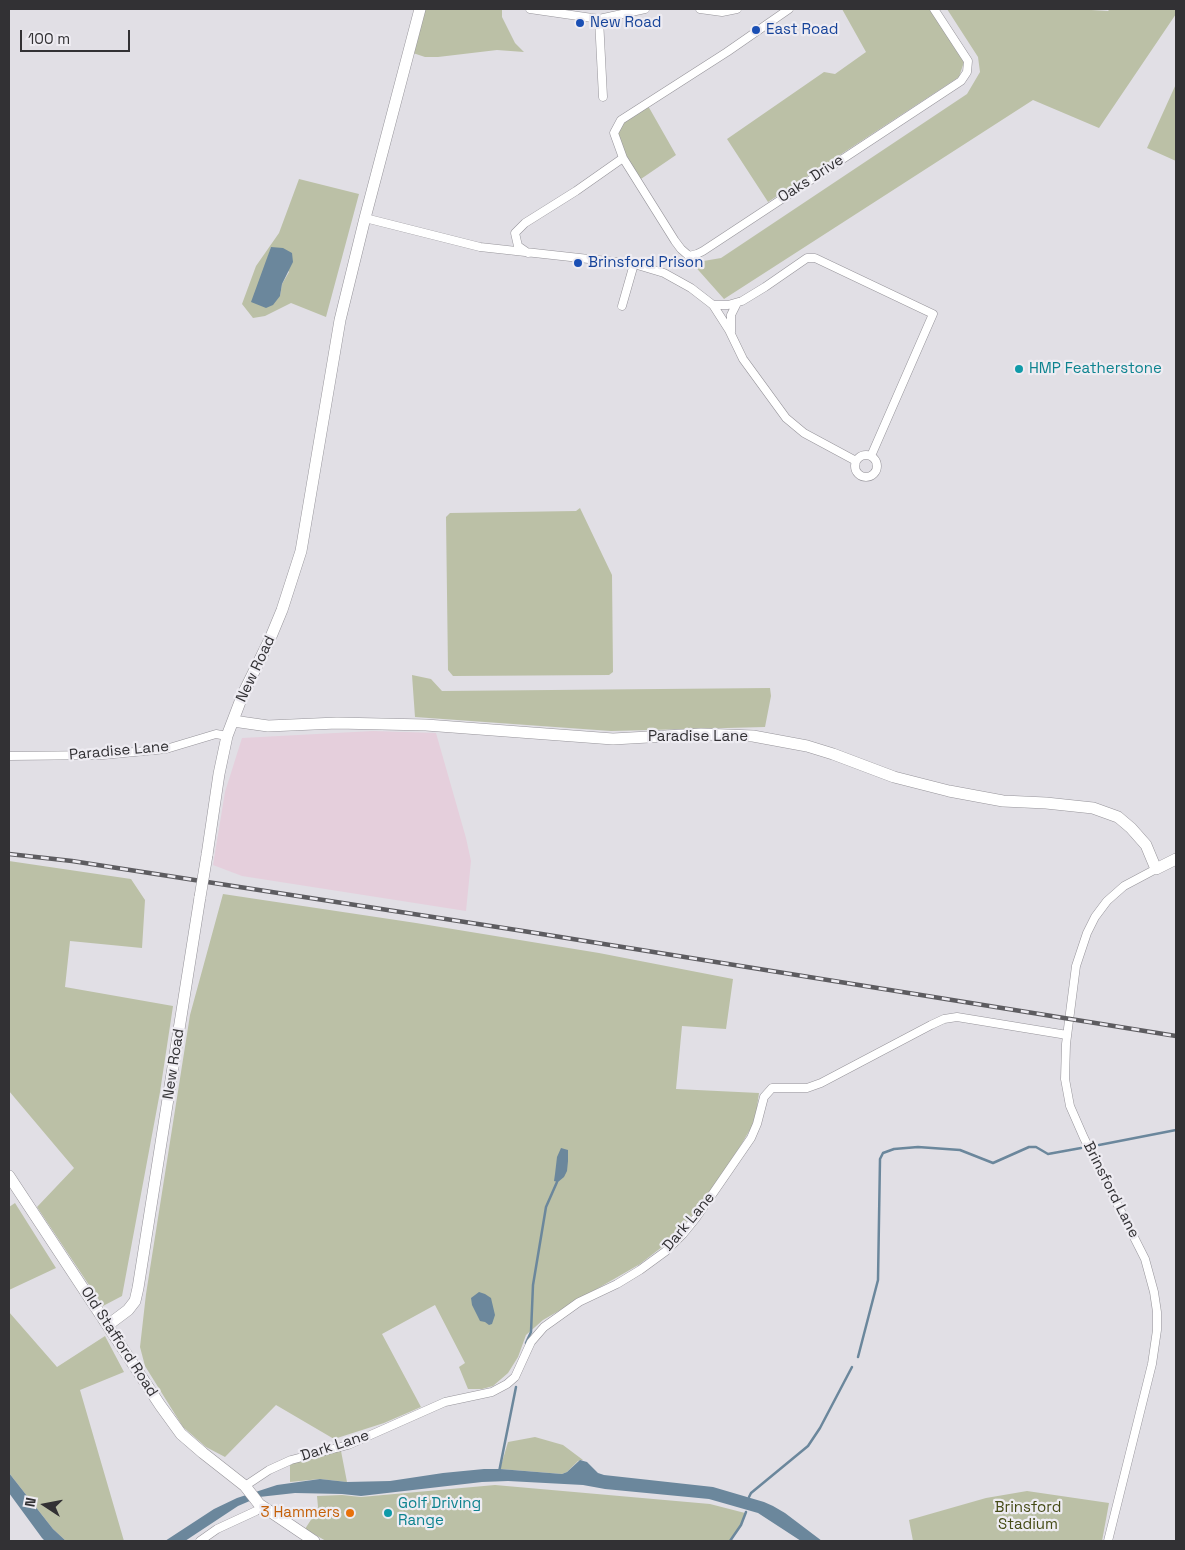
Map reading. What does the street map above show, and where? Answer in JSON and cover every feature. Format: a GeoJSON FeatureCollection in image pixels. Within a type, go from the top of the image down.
{"type":"FeatureCollection","features":[{"type":"Feature","properties":{"kind":"street","name":"New Road"},"geometry":{"type":"LineString","coordinates":[[108,1325],[128,1310],[135,1301],[219,774],[227,736],[243,694],[282,610],[301,551],[340,320],[420,9]]}},
{"type":"Feature","properties":{"kind":"street"},"geometry":{"type":"LineString","coordinates":[[530,9],[599,19],[645,9]]}},
{"type":"Feature","properties":{"kind":"street"},"geometry":{"type":"LineString","coordinates":[[700,9],[722,12],[737,9]]}},
{"type":"Feature","properties":{"kind":"street","name":"Oaks Drive"},"geometry":{"type":"LineString","coordinates":[[789,9],[727,52],[621,120],[614,133],[624,158],[681,249],[689,256],[697,254],[961,81],[966,72],[968,61],[934,9]]}},
{"type":"Feature","properties":{"kind":"street"},"geometry":{"type":"LineString","coordinates":[[599,19],[603,97]]}},
{"type":"Feature","properties":{"kind":"street"},"geometry":{"type":"LineString","coordinates":[[528,253],[518,246],[515,233],[525,222],[576,191],[624,158]]}},
{"type":"Feature","properties":{"kind":"street"},"geometry":{"type":"LineString","coordinates":[[365,218],[480,247],[634,264],[664,273],[691,288],[713,305],[731,334],[743,359],[786,418],[804,433],[856,461]]}},
{"type":"Feature","properties":{"kind":"street"},"geometry":{"type":"LineString","coordinates":[[713,305],[737,303],[765,287],[807,258],[814,258],[933,314],[871,456]]}},
{"type":"Feature","properties":{"kind":"street"},"geometry":{"type":"LineString","coordinates":[[622,306],[634,264]]}},
{"type":"Feature","properties":{"kind":"street"},"geometry":{"type":"LineString","coordinates":[[731,334],[731,315],[737,303]]}},
{"type":"Feature","properties":{"kind":"street"},"geometry":{"type":"LineString","coordinates":[[862,456],[871,456],[876,461],[875,473],[868,477],[862,477],[858,474],[855,467],[856,461],[862,456]]}},
{"type":"Feature","properties":{"kind":"street","name":"Paradise Lane"},"geometry":{"type":"LineString","coordinates":[[232,721],[268,726],[400,723],[613,739],[700,734],[752,736],[807,746],[894,777],[949,791],[1003,801],[1094,808],[1118,817],[1131,828],[1146,845],[1156,868]]}},
{"type":"Feature","properties":{"kind":"street","name":"Paradise Lane"},"geometry":{"type":"LineString","coordinates":[[9,756],[104,755],[166,749],[216,734],[227,736]]}},
{"type":"Feature","properties":{"kind":"street"},"geometry":{"type":"LineString","coordinates":[[1156,868],[1176,859]]}},
{"type":"Feature","properties":{"kind":"street","name":"Brinsford Lane"},"geometry":{"type":"LineString","coordinates":[[1108,1541],[1152,1364],[1157,1312],[1145,1259],[1084,1138],[1070,1106],[1065,1079],[1067,1035],[1076,966],[1082,945],[1095,917],[1107,901],[1124,886],[1156,868]]}},
{"type":"Feature","properties":{"kind":"street","name":"Dark Lane"},"geometry":{"type":"LineString","coordinates":[[247,1488],[270,1470],[291,1460],[348,1444],[445,1402],[492,1392],[508,1384],[515,1377],[531,1342],[544,1328],[579,1302],[617,1284],[640,1270],[666,1252],[683,1234],[751,1138],[764,1097],[772,1088],[807,1088],[821,1083],[944,1019],[957,1017],[1067,1035]]}},
{"type":"Feature","properties":{"kind":"street","name":"Old Stafford Road"},"geometry":{"type":"LineString","coordinates":[[9,1176],[181,1434],[247,1488],[260,1505]]}},
{"type":"Feature","properties":{"kind":"street"},"geometry":{"type":"LineString","coordinates":[[200,1541],[217,1530],[256,1511],[260,1505],[314,1541]]}},
{"type":"Feature","properties":{"kind":"shaded area"},"geometry":{"type":"Polygon","coordinates":[[[373,731],[436,733],[471,861],[466,911],[242,876],[213,865],[225,792],[242,738],[373,731]]]}},
{"type":"Feature","properties":{"kind":"green space"},"geometry":{"type":"Polygon","coordinates":[[[421,9],[502,9],[502,17],[515,43],[524,52],[497,50],[425,57],[410,52],[421,9]]]}},
{"type":"Feature","properties":{"kind":"green space"},"geometry":{"type":"Polygon","coordinates":[[[842,9],[930,9],[964,62],[959,77],[768,202],[727,139],[824,72],[835,74],[866,52],[842,9]]]}},
{"type":"Feature","properties":{"kind":"green space"},"geometry":{"type":"Polygon","coordinates":[[[947,9],[1075,9],[1108,11],[1110,9],[1176,9],[1176,14],[1099,128],[1033,100],[724,299],[692,263],[721,258],[967,94],[980,72],[978,57],[947,9]]]}},
{"type":"Feature","properties":{"kind":"green space"},"geometry":{"type":"Polygon","coordinates":[[[1176,84],[1176,161],[1147,148],[1176,84]]]}},
{"type":"Feature","properties":{"kind":"green space"},"geometry":{"type":"Polygon","coordinates":[[[647,104],[676,155],[638,181],[614,133],[621,120],[647,104]]]}},
{"type":"Feature","properties":{"kind":"green space"},"geometry":{"type":"Polygon","coordinates":[[[299,179],[359,194],[326,317],[291,303],[265,316],[253,318],[242,304],[256,266],[279,233],[299,179]],[[271,247],[261,279],[280,296],[282,284],[289,272],[271,247]]]}},
{"type":"Feature","properties":{"kind":"green space"},"geometry":{"type":"Polygon","coordinates":[[[580,508],[612,575],[613,672],[609,675],[453,676],[448,670],[446,517],[450,513],[576,511],[580,508]]]}},
{"type":"Feature","properties":{"kind":"green space"},"geometry":{"type":"Polygon","coordinates":[[[412,675],[431,679],[442,691],[770,688],[771,696],[765,727],[611,731],[415,717],[412,675]]]}},
{"type":"Feature","properties":{"kind":"green space"},"geometry":{"type":"Polygon","coordinates":[[[9,861],[131,879],[145,900],[142,948],[70,941],[65,987],[173,1006],[160,1092],[122,1296],[103,1306],[37,1207],[74,1168],[9,1091],[9,861]]]}},
{"type":"Feature","properties":{"kind":"green space"},"geometry":{"type":"Polygon","coordinates":[[[223,894],[599,953],[733,979],[726,1029],[682,1026],[676,1089],[759,1093],[755,1121],[705,1200],[671,1240],[640,1264],[543,1320],[526,1335],[518,1357],[508,1373],[493,1386],[482,1389],[468,1389],[459,1367],[465,1363],[435,1305],[382,1334],[421,1407],[384,1423],[334,1439],[276,1405],[225,1457],[206,1447],[183,1427],[145,1366],[140,1347],[146,1294],[190,1015],[223,894]]]}},
{"type":"Feature","properties":{"kind":"green space"},"geometry":{"type":"Polygon","coordinates":[[[15,1203],[56,1268],[9,1290],[9,1207],[15,1203]]]}},
{"type":"Feature","properties":{"kind":"green space"},"geometry":{"type":"Polygon","coordinates":[[[9,1312],[57,1367],[105,1336],[124,1372],[80,1390],[124,1541],[66,1541],[53,1529],[9,1473],[9,1312]]]}},
{"type":"Feature","properties":{"kind":"green space"},"geometry":{"type":"Polygon","coordinates":[[[535,1437],[563,1445],[583,1460],[578,1461],[567,1472],[562,1474],[500,1469],[508,1442],[535,1437]]]}},
{"type":"Feature","properties":{"kind":"green space"},"geometry":{"type":"Polygon","coordinates":[[[341,1451],[347,1482],[320,1479],[290,1482],[290,1463],[341,1451]]]}},
{"type":"Feature","properties":{"kind":"green space"},"geometry":{"type":"Polygon","coordinates":[[[495,1485],[710,1504],[745,1513],[741,1525],[730,1541],[326,1541],[305,1529],[318,1507],[317,1496],[342,1495],[361,1497],[495,1485]]]}},
{"type":"Feature","properties":{"kind":"green space","name":"Brinsford Stadium"},"geometry":{"type":"Polygon","coordinates":[[[1027,1491],[1109,1503],[1102,1541],[913,1541],[909,1520],[986,1498],[1027,1491]]]}},
{"type":"Feature","properties":{"kind":"water"},"geometry":{"type":"Polygon","coordinates":[[[271,247],[283,248],[292,253],[293,262],[282,284],[280,296],[273,305],[266,308],[251,302],[271,247]]]}},
{"type":"Feature","properties":{"kind":"water"},"geometry":{"type":"Polygon","coordinates":[[[561,1148],[568,1150],[568,1161],[567,1171],[558,1182],[554,1181],[557,1157],[561,1148]]]}},
{"type":"Feature","properties":{"kind":"water"},"geometry":{"type":"Polygon","coordinates":[[[479,1292],[491,1298],[495,1315],[492,1324],[489,1325],[480,1321],[472,1305],[471,1298],[479,1292]]]}},
{"type":"Feature","properties":{"kind":"water"},"geometry":{"type":"Polygon","coordinates":[[[580,1460],[587,1462],[598,1473],[604,1475],[713,1487],[764,1502],[785,1513],[822,1541],[801,1541],[758,1513],[709,1499],[605,1489],[583,1485],[508,1481],[482,1482],[361,1496],[295,1493],[259,1497],[238,1506],[185,1541],[165,1541],[214,1509],[237,1498],[277,1485],[320,1479],[347,1482],[390,1481],[484,1469],[562,1474],[580,1460]]]}},
{"type":"Feature","properties":{"kind":"water"},"geometry":{"type":"Polygon","coordinates":[[[9,1473],[53,1529],[66,1541],[45,1541],[42,1538],[9,1493],[9,1473]]]}},
{"type":"Feature","properties":{"kind":"waterway"},"geometry":{"type":"LineString","coordinates":[[1099,1145],[1176,1130]]}},
{"type":"Feature","properties":{"kind":"waterway"},"geometry":{"type":"LineString","coordinates":[[858,1357],[878,1280],[880,1159],[883,1153],[894,1149],[918,1147],[960,1150],[993,1163],[1029,1147],[1036,1147],[1048,1154],[1081,1148]]}},
{"type":"Feature","properties":{"kind":"waterway"},"geometry":{"type":"LineString","coordinates":[[526,1343],[531,1332],[533,1285],[546,1207],[557,1182]]}},
{"type":"Feature","properties":{"kind":"waterway"},"geometry":{"type":"LineString","coordinates":[[749,1497],[751,1493],[808,1446],[820,1428],[852,1367]]}},
{"type":"Feature","properties":{"kind":"waterway"},"geometry":{"type":"LineString","coordinates":[[499,1472],[516,1387]]}},
{"type":"Feature","properties":{"kind":"waterway"},"geometry":{"type":"LineString","coordinates":[[730,1541],[741,1525],[746,1512]]}},
{"type":"Feature","properties":{"kind":"railway"},"geometry":{"type":"LineString","coordinates":[[9,854],[72,861],[523,931],[1176,1036]]}},
{"type":"Feature","properties":{"kind":"place","name":"New Road"},"geometry":{"type":"Point","coordinates":[580,23]}},
{"type":"Feature","properties":{"kind":"place","name":"East Road"},"geometry":{"type":"Point","coordinates":[756,30]}},
{"type":"Feature","properties":{"kind":"place","name":"Brinsford Prison"},"geometry":{"type":"Point","coordinates":[578,263]}},
{"type":"Feature","properties":{"kind":"place","name":"HMP Featherstone"},"geometry":{"type":"Point","coordinates":[1019,369]}},
{"type":"Feature","properties":{"kind":"place","name":"3 Hammers"},"geometry":{"type":"Point","coordinates":[350,1513]}},
{"type":"Feature","properties":{"kind":"place","name":"Golf Driving Range"},"geometry":{"type":"Point","coordinates":[388,1513]}}]}
